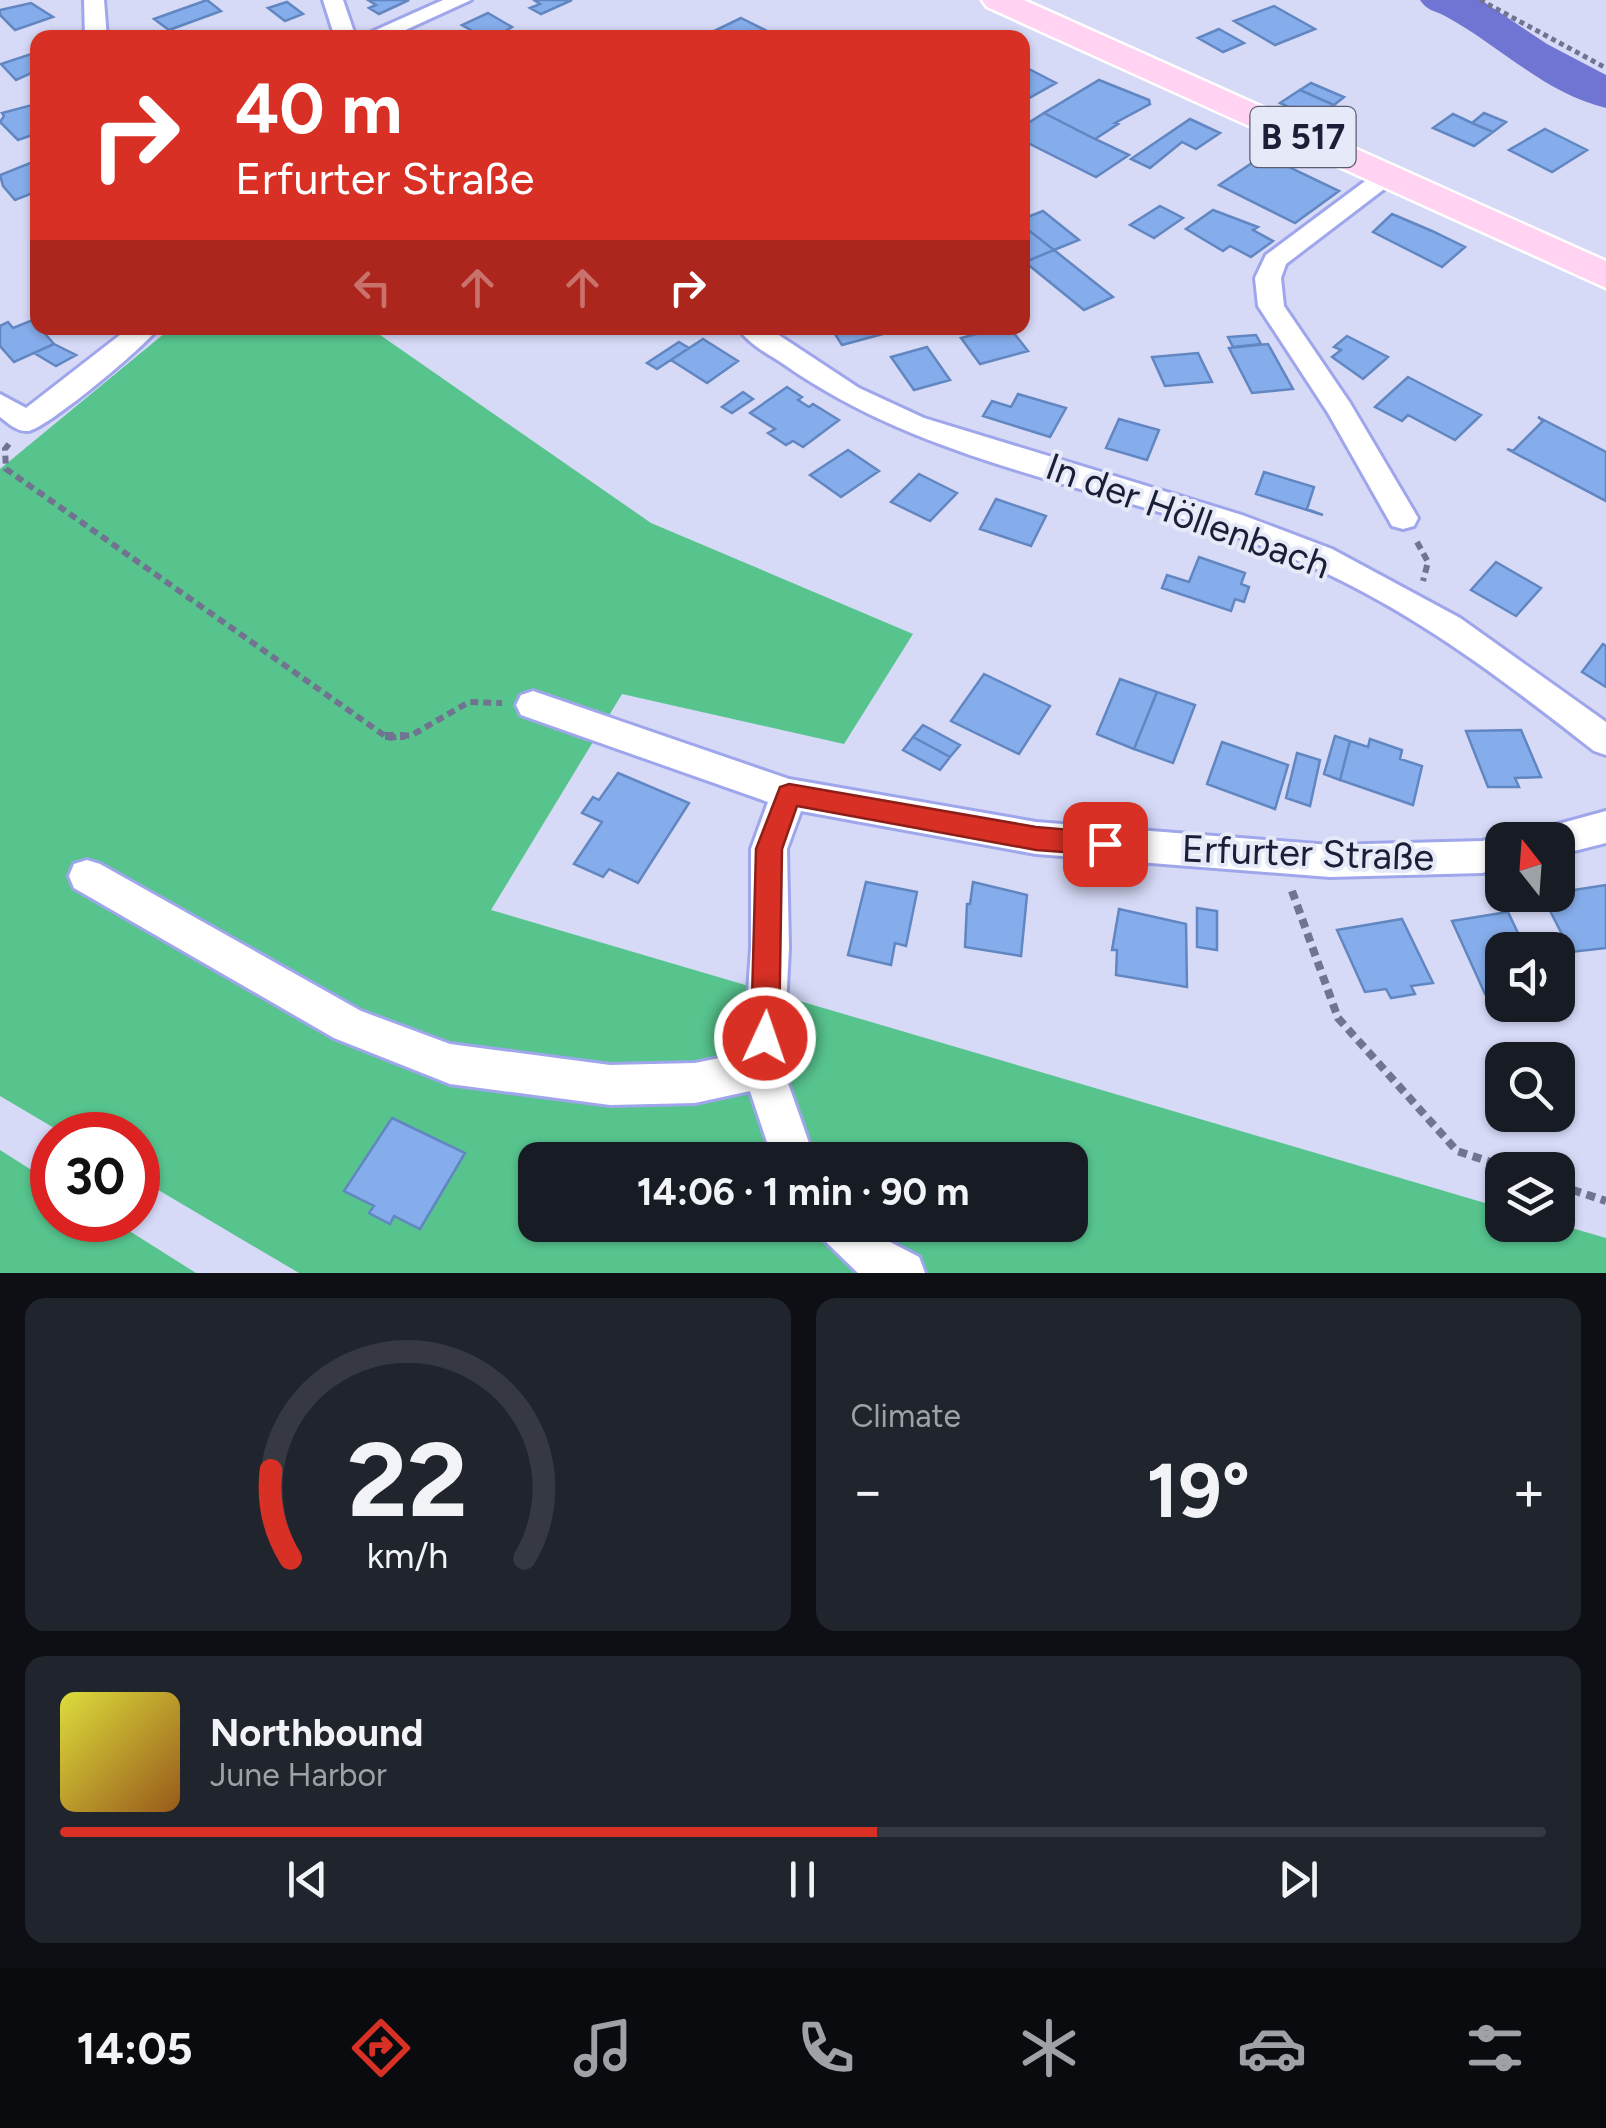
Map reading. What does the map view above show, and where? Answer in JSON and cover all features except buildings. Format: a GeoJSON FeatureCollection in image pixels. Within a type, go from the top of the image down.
{"type":"FeatureCollection","features":[{"type":"Feature","properties":{"kind":"main road","name":"B 517"},"geometry":{"type":"LineString","coordinates":[[998,0],[1606,276]]}},
{"type":"Feature","properties":{"kind":"street"},"geometry":{"type":"LineString","coordinates":[[94,0],[96,30]]}},
{"type":"Feature","properties":{"kind":"street"},"geometry":{"type":"LineString","coordinates":[[333,0],[343,30]]}},
{"type":"Feature","properties":{"kind":"street"},"geometry":{"type":"LineString","coordinates":[[388,30],[461,0]]}},
{"type":"Feature","properties":{"kind":"street"},"geometry":{"type":"LineString","coordinates":[[1388,175],[1275,260],[1268,278],[1271,306],[1340,410],[1403,518]]}},
{"type":"Feature","properties":{"kind":"street"},"geometry":{"type":"LineString","coordinates":[[0,403],[26,422],[137,335]]}},
{"type":"Feature","properties":{"kind":"street","name":"In der Höllenbach"},"geometry":{"type":"LineString","coordinates":[[761,335],[820,378],[911,424],[1279,540],[1399,598],[1522,674],[1606,741]]}},
{"type":"Feature","properties":{"kind":"street","name":"Erfurter Straße"},"geometry":{"type":"LineString","coordinates":[[533,705],[789,794],[1036,838],[1330,861],[1485,856]]}},
{"type":"Feature","properties":{"kind":"street"},"geometry":{"type":"LineString","coordinates":[[788,1142],[763,1069],[770,948],[769,849],[789,794]]}},
{"type":"Feature","properties":{"kind":"street"},"geometry":{"type":"LineString","coordinates":[[1575,835],[1606,828]]}},
{"type":"Feature","properties":{"kind":"street"},"geometry":{"type":"LineString","coordinates":[[88,876],[348,1024],[450,1064],[610,1085],[695,1083],[763,1069]]}},
{"type":"Feature","properties":{"kind":"street"},"geometry":{"type":"LineString","coordinates":[[857,1242],[874,1258],[903,1273]]}},
{"type":"Feature","properties":{"kind":"path"},"geometry":{"type":"LineString","coordinates":[[1480,0],[1606,68]]}},
{"type":"Feature","properties":{"kind":"path"},"geometry":{"type":"LineString","coordinates":[[26,422],[5,448],[6,469],[388,738],[412,736],[468,702],[533,705]]}},
{"type":"Feature","properties":{"kind":"path"},"geometry":{"type":"LineString","coordinates":[[1280,856],[1338,1018],[1457,1151],[1485,1160]]}},
{"type":"Feature","properties":{"kind":"path"},"geometry":{"type":"LineString","coordinates":[[1575,1190],[1606,1201]]}},
{"type":"Feature","properties":{"kind":"green space"},"geometry":{"type":"Polygon","coordinates":[[[163,335],[380,335],[651,523],[913,634],[844,744],[622,694],[491,910],[1485,1203],[1485,1242],[1575,1242],[1575,1229],[1606,1238],[1606,1273],[299,1273],[160,1191],[160,1112],[30,1114],[0,1096],[0,469],[163,335]]]}},
{"type":"Feature","properties":{"kind":"green space"},"geometry":{"type":"Polygon","coordinates":[[[0,1150],[30,1169],[30,1242],[147,1242],[196,1273],[0,1273],[0,1150]]]}},
{"type":"Feature","properties":{"kind":"waterway"},"geometry":{"type":"LineString","coordinates":[[1442,0],[1459,5],[1531,54],[1606,94]]}},
{"type":"Feature","properties":{"kind":"route"},"geometry":{"type":"LineString","coordinates":[[765,1038],[770,948],[769,849],[789,794],[1036,838],[1105,844]]}}]}
